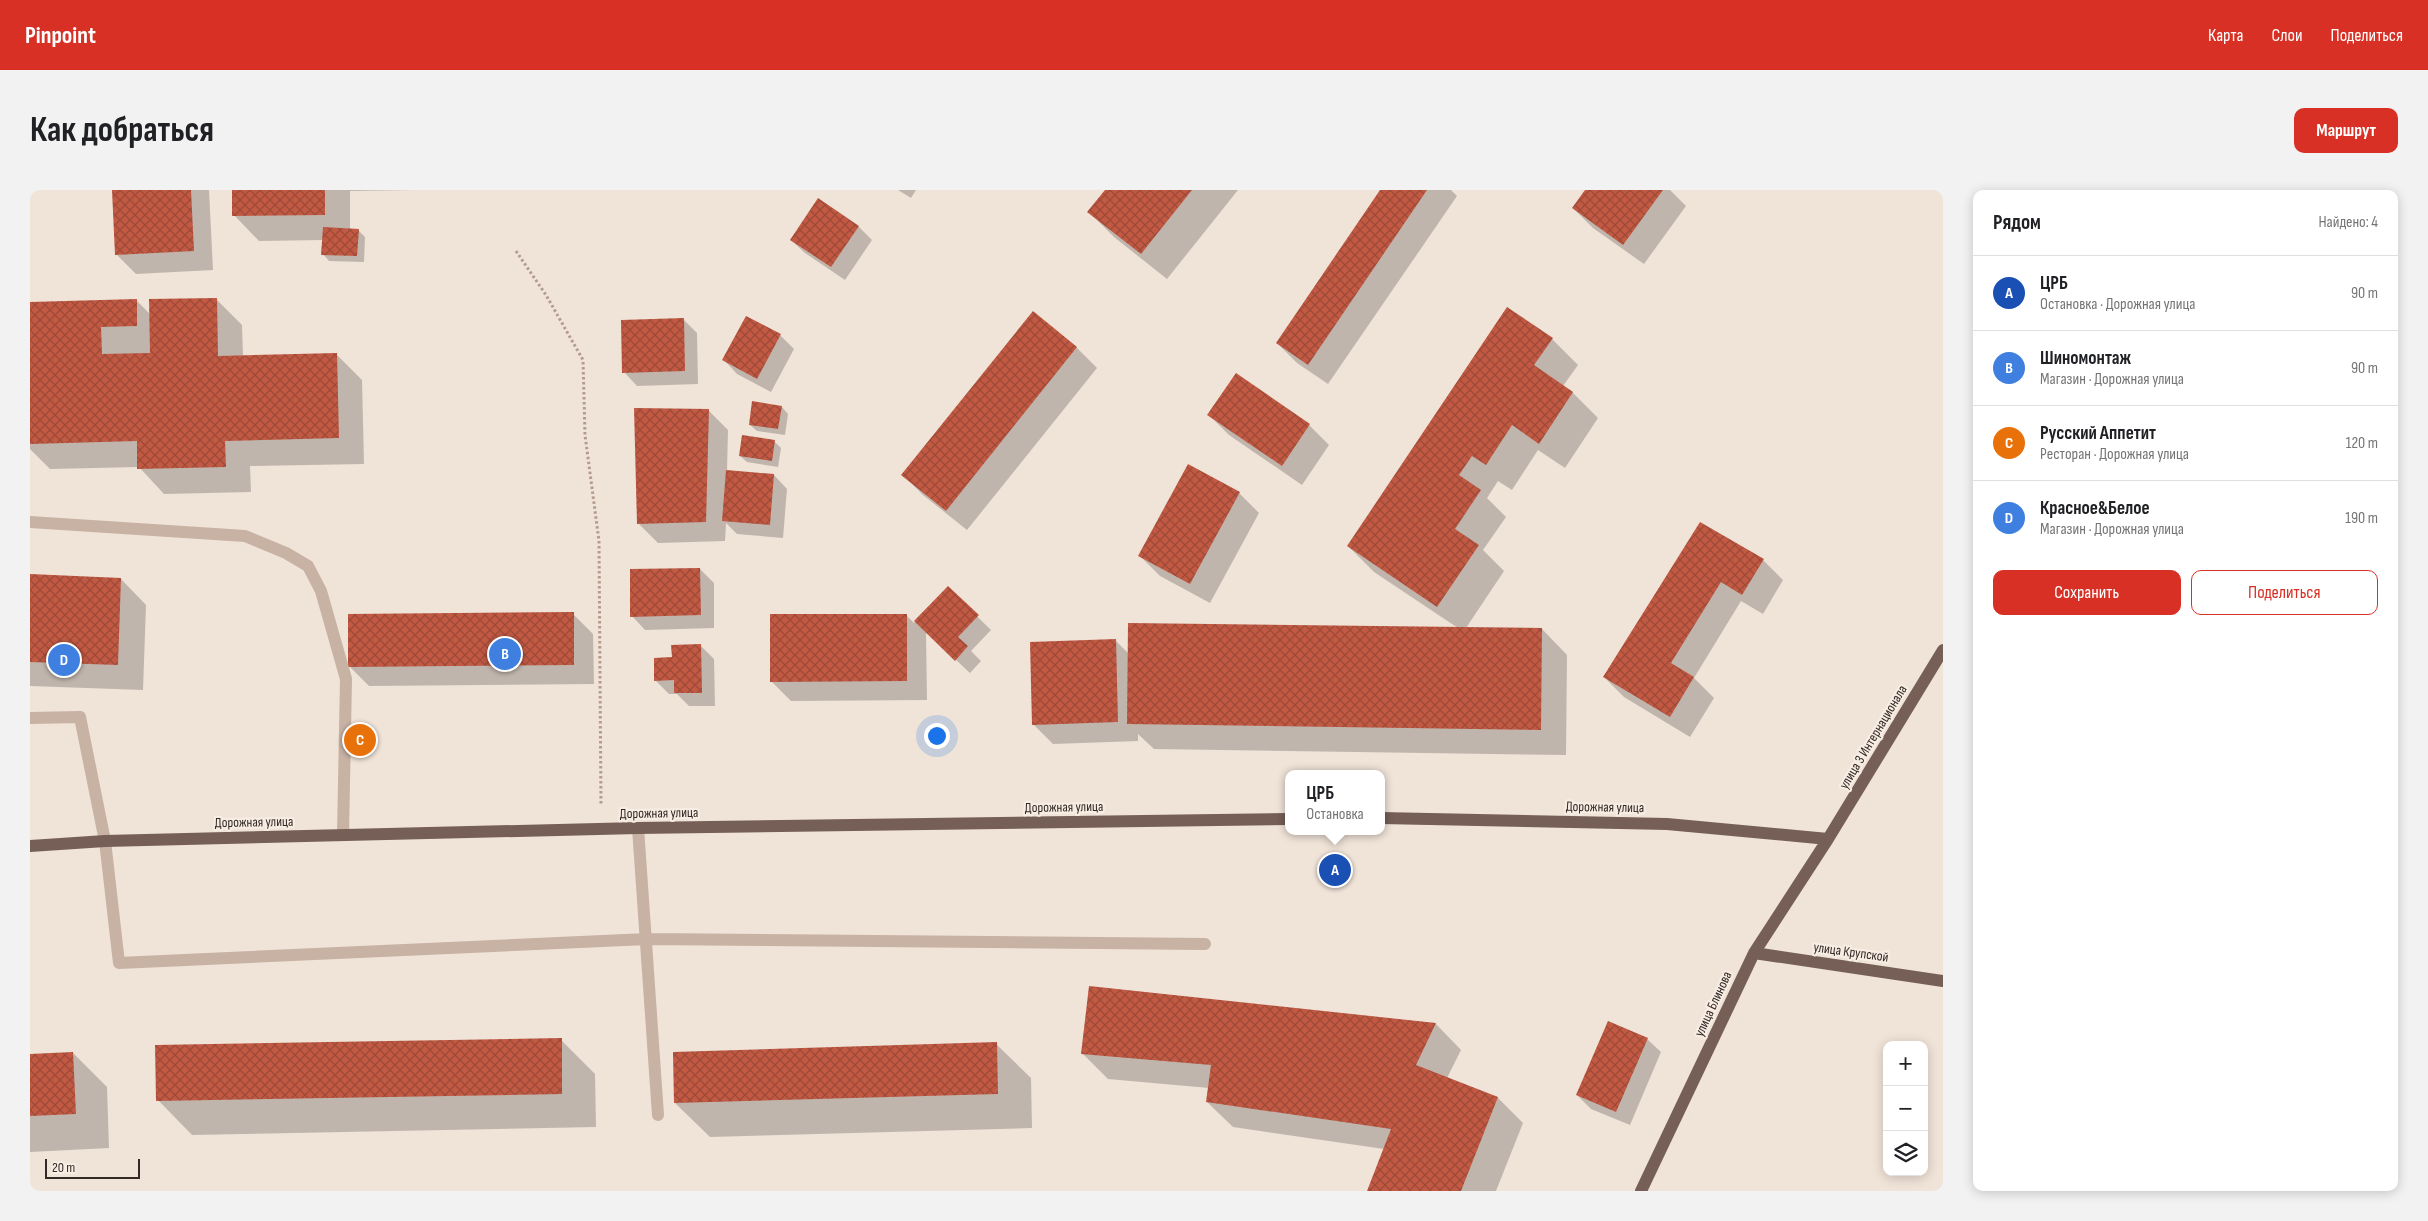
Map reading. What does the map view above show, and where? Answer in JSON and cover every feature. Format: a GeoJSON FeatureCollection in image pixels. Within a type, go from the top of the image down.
{"type":"FeatureCollection","features":[{"type":"Feature","properties":{"kind":"main road","name":"улица 3 Интернационала"},"geometry":{"type":"LineString","coordinates":[[1828,839],[1943,650]]}},
{"type":"Feature","properties":{"kind":"main road","name":"Дорожная улица"},"geometry":{"type":"LineString","coordinates":[[1385,818],[1667,824],[1828,839]]}},
{"type":"Feature","properties":{"kind":"main road","name":"Дорожная улица"},"geometry":{"type":"LineString","coordinates":[[30,846],[105,841],[638,828],[1285,819]]}},
{"type":"Feature","properties":{"kind":"main road","name":"улица Блинова"},"geometry":{"type":"LineString","coordinates":[[1641,1191],[1754,953],[1828,839]]}},
{"type":"Feature","properties":{"kind":"main road","name":"улица Крупской"},"geometry":{"type":"LineString","coordinates":[[1754,953],[1943,981]]}},
{"type":"Feature","properties":{"kind":"lane"},"geometry":{"type":"LineString","coordinates":[[30,522],[245,536],[286,553],[308,566],[321,592],[346,679],[343,835]]}},
{"type":"Feature","properties":{"kind":"lane"},"geometry":{"type":"LineString","coordinates":[[30,718],[80,718],[105,841],[119,963],[647,939],[1205,944]]}},
{"type":"Feature","properties":{"kind":"lane"},"geometry":{"type":"LineString","coordinates":[[638,828],[658,1115]]}},
{"type":"Feature","properties":{"kind":"path"},"geometry":{"type":"LineString","coordinates":[[516,251],[546,295],[583,360],[585,435],[599,541],[601,829]]}},
{"type":"Feature","properties":{"kind":"building"},"geometry":{"type":"Polygon","coordinates":[[[112,190],[191,190],[194,251],[115,255],[112,190]]]}},
{"type":"Feature","properties":{"kind":"building"},"geometry":{"type":"Polygon","coordinates":[[[232,190],[325,190],[325,215],[232,216],[232,190]]]}},
{"type":"Feature","properties":{"kind":"building"},"geometry":{"type":"Polygon","coordinates":[[[1105,190],[1192,190],[1141,254],[1087,212],[1105,190]]]}},
{"type":"Feature","properties":{"kind":"building"},"geometry":{"type":"Polygon","coordinates":[[[1380,190],[1427,190],[1308,365],[1276,343],[1380,190]]]}},
{"type":"Feature","properties":{"kind":"building"},"geometry":{"type":"Polygon","coordinates":[[[1585,190],[1663,190],[1623,245],[1572,208],[1585,190]]]}},
{"type":"Feature","properties":{"kind":"building"},"geometry":{"type":"Polygon","coordinates":[[[818,198],[859,226],[831,267],[790,240],[818,198]]]}},
{"type":"Feature","properties":{"kind":"building"},"geometry":{"type":"Polygon","coordinates":[[[323,227],[359,229],[357,256],[321,255],[323,227]]]}},
{"type":"Feature","properties":{"kind":"building"},"geometry":{"type":"Polygon","coordinates":[[[217,298],[218,356],[337,353],[339,438],[225,441],[226,467],[137,469],[137,441],[30,444],[30,302],[137,299],[137,326],[101,327],[102,354],[150,353],[149,299],[217,298]]]}},
{"type":"Feature","properties":{"kind":"building"},"geometry":{"type":"Polygon","coordinates":[[[1507,307],[1553,338],[1534,365],[1573,392],[1539,444],[1512,425],[1486,465],[1472,456],[1459,475],[1481,490],[1455,529],[1479,545],[1437,607],[1347,546],[1507,307]]]}},
{"type":"Feature","properties":{"kind":"building"},"geometry":{"type":"Polygon","coordinates":[[[1033,311],[1077,347],[946,511],[901,475],[1033,311]]]}},
{"type":"Feature","properties":{"kind":"building"},"geometry":{"type":"Polygon","coordinates":[[[746,316],[781,334],[757,379],[722,360],[746,316]]]}},
{"type":"Feature","properties":{"kind":"building"},"geometry":{"type":"Polygon","coordinates":[[[684,318],[685,371],[622,373],[621,320],[684,318]]]}},
{"type":"Feature","properties":{"kind":"building"},"geometry":{"type":"Polygon","coordinates":[[[1236,373],[1310,424],[1282,466],[1207,415],[1236,373]]]}},
{"type":"Feature","properties":{"kind":"building"},"geometry":{"type":"Polygon","coordinates":[[[752,401],[782,406],[778,429],[749,425],[752,401]]]}},
{"type":"Feature","properties":{"kind":"building"},"geometry":{"type":"Polygon","coordinates":[[[634,408],[709,409],[706,522],[637,524],[634,408]]]}},
{"type":"Feature","properties":{"kind":"building"},"geometry":{"type":"Polygon","coordinates":[[[742,435],[775,440],[772,461],[739,456],[742,435]]]}},
{"type":"Feature","properties":{"kind":"building"},"geometry":{"type":"Polygon","coordinates":[[[1188,464],[1240,492],[1190,584],[1138,556],[1188,464]]]}},
{"type":"Feature","properties":{"kind":"building"},"geometry":{"type":"Polygon","coordinates":[[[726,470],[774,474],[770,525],[722,521],[726,470]]]}},
{"type":"Feature","properties":{"kind":"building"},"geometry":{"type":"Polygon","coordinates":[[[1700,522],[1764,559],[1742,595],[1721,582],[1671,663],[1694,677],[1670,717],[1603,677],[1700,522]]]}},
{"type":"Feature","properties":{"kind":"building"},"geometry":{"type":"Polygon","coordinates":[[[700,568],[701,615],[630,617],[630,569],[700,568]]]}},
{"type":"Feature","properties":{"kind":"building"},"geometry":{"type":"Polygon","coordinates":[[[30,574],[121,578],[118,665],[30,662],[30,574]]]}},
{"type":"Feature","properties":{"kind":"building"},"geometry":{"type":"Polygon","coordinates":[[[948,586],[979,615],[958,637],[968,646],[955,661],[914,621],[948,586]]]}},
{"type":"Feature","properties":{"kind":"building"},"geometry":{"type":"Polygon","coordinates":[[[574,612],[574,665],[348,667],[348,614],[574,612]]]}},
{"type":"Feature","properties":{"kind":"building"},"geometry":{"type":"Polygon","coordinates":[[[770,614],[907,614],[907,681],[770,682],[770,614]]]}},
{"type":"Feature","properties":{"kind":"building"},"geometry":{"type":"Polygon","coordinates":[[[1128,623],[1542,628],[1541,730],[1127,724],[1128,623]]]}},
{"type":"Feature","properties":{"kind":"building"},"geometry":{"type":"Polygon","coordinates":[[[1116,639],[1118,722],[1032,725],[1030,642],[1116,639]]]}},
{"type":"Feature","properties":{"kind":"building"},"geometry":{"type":"Polygon","coordinates":[[[701,644],[702,693],[674,693],[674,680],[654,681],[654,658],[672,657],[671,645],[701,644]]]}},
{"type":"Feature","properties":{"kind":"building"},"geometry":{"type":"Polygon","coordinates":[[[1089,986],[1436,1023],[1416,1065],[1498,1097],[1461,1191],[1367,1191],[1391,1129],[1206,1102],[1211,1065],[1081,1054],[1089,986]]]}},
{"type":"Feature","properties":{"kind":"building"},"geometry":{"type":"Polygon","coordinates":[[[1608,1021],[1648,1038],[1616,1112],[1576,1095],[1608,1021]]]}},
{"type":"Feature","properties":{"kind":"building"},"geometry":{"type":"Polygon","coordinates":[[[562,1038],[562,1094],[156,1101],[155,1045],[562,1038]]]}},
{"type":"Feature","properties":{"kind":"building"},"geometry":{"type":"Polygon","coordinates":[[[997,1042],[998,1094],[674,1103],[673,1052],[997,1042]]]}},
{"type":"Feature","properties":{"kind":"building"},"geometry":{"type":"Polygon","coordinates":[[[73,1052],[76,1114],[30,1116],[30,1054],[73,1052]]]}},
{"type":"Feature","properties":{"kind":"place","name":"Шиномонтаж"},"geometry":{"type":"Point","coordinates":[505,654]}},
{"type":"Feature","properties":{"kind":"place","name":"Красное&Белое"},"geometry":{"type":"Point","coordinates":[64,660]}},
{"type":"Feature","properties":{"kind":"place","name":"Русский Аппетит"},"geometry":{"type":"Point","coordinates":[360,740]}},
{"type":"Feature","properties":{"kind":"place","name":"ЦРБ"},"geometry":{"type":"Point","coordinates":[1335,870]}}]}
